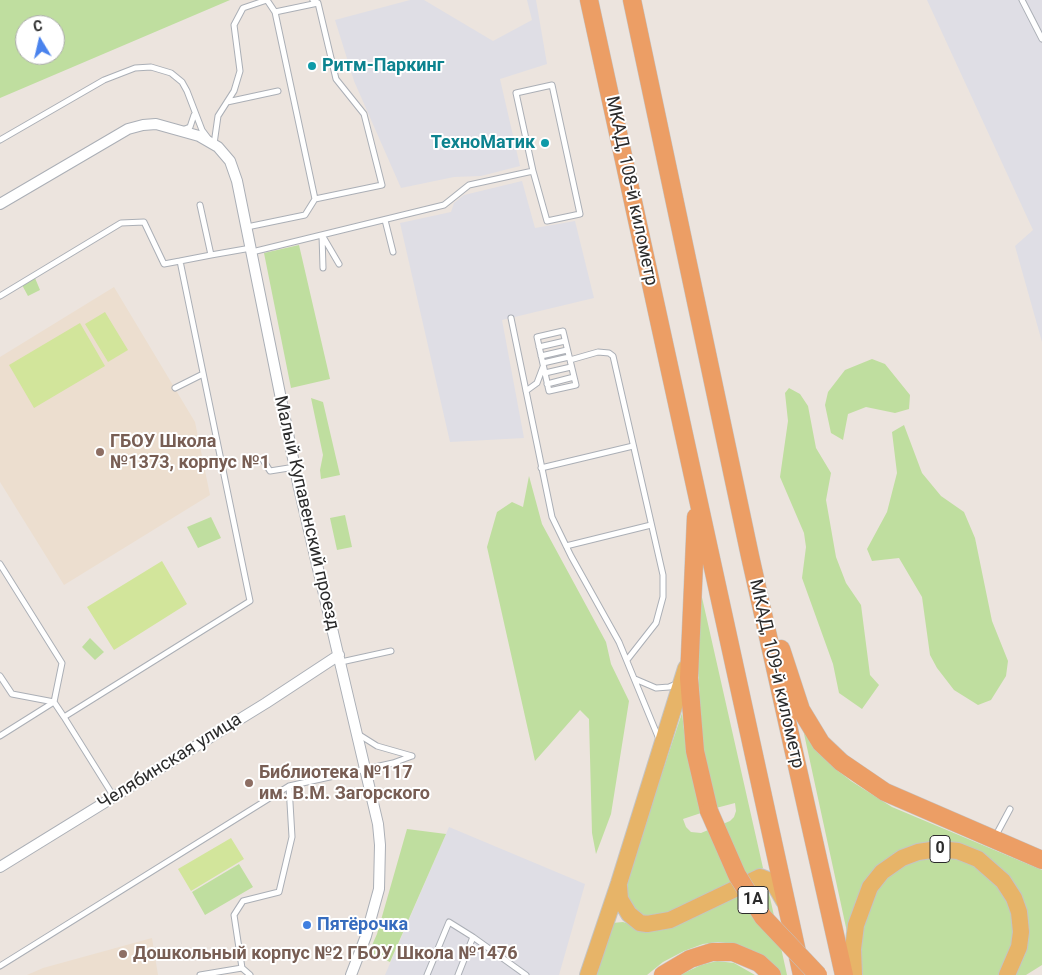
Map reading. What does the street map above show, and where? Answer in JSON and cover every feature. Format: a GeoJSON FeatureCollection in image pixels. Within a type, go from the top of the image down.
{"type":"FeatureCollection","features":[{"type":"Feature","properties":{"kind":"highway","name":"МКАД, 108-й километр"},"geometry":{"type":"LineString","coordinates":[[589,0],[673,382]]}},
{"type":"Feature","properties":{"kind":"highway","name":"МКАД, 109-й километр"},"geometry":{"type":"LineString","coordinates":[[632,0],[750,556],[844,975]]}},
{"type":"Feature","properties":{"kind":"highway","name":"МКАД, 109-й километр"},"geometry":{"type":"LineString","coordinates":[[673,382],[802,975]]}},
{"type":"Feature","properties":{"kind":"highway"},"geometry":{"type":"LineString","coordinates":[[689,655],[694,586],[697,489]]}},
{"type":"Feature","properties":{"kind":"highway"},"geometry":{"type":"LineString","coordinates":[[750,556],[801,710],[821,743],[841,762],[885,792],[1042,860]]}},
{"type":"Feature","properties":{"kind":"highway","name":"1A"},"geometry":{"type":"LineString","coordinates":[[689,655],[695,752],[710,811],[737,875],[763,917],[818,975]]}},
{"type":"Feature","properties":{"kind":"highway"},"geometry":{"type":"LineString","coordinates":[[662,975],[690,959],[712,952],[733,952],[759,963],[772,975]]}},
{"type":"Feature","properties":{"kind":"main road"},"geometry":{"type":"LineString","coordinates":[[588,975],[662,750],[689,655]]}},
{"type":"Feature","properties":{"kind":"main road","name":"0"},"geometry":{"type":"LineString","coordinates":[[854,975],[853,949],[856,925],[870,887],[882,872],[902,858],[918,852],[938,849],[958,851],[978,859],[1003,881],[1014,898],[1019,912],[1020,947],[1007,975]]}},
{"type":"Feature","properties":{"kind":"main road"},"geometry":{"type":"LineString","coordinates":[[619,883],[620,899],[628,914],[647,924],[670,920],[760,877],[773,882],[788,908]]}},
{"type":"Feature","properties":{"kind":"street","name":"Малый Купавенский проезд"},"geometry":{"type":"LineString","coordinates":[[2,202],[128,129],[156,124],[174,128],[199,136],[214,144],[230,161],[237,181],[295,468],[357,733],[380,845],[379,889],[366,936],[351,975]]}},
{"type":"Feature","properties":{"kind":"street","name":"Челябинская улица"},"geometry":{"type":"LineString","coordinates":[[0,867],[340,659]]}},
{"type":"Feature","properties":{"kind":"lane"},"geometry":{"type":"LineString","coordinates":[[214,144],[218,116],[234,91],[240,71],[234,25],[243,8],[267,0],[275,12],[315,199],[305,215],[247,227]]}},
{"type":"Feature","properties":{"kind":"lane"},"geometry":{"type":"LineString","coordinates":[[1022,0],[1042,40]]}},
{"type":"Feature","properties":{"kind":"lane"},"geometry":{"type":"LineString","coordinates":[[275,12],[315,1],[336,79],[364,114],[382,185],[315,199]]}},
{"type":"Feature","properties":{"kind":"lane"},"geometry":{"type":"LineString","coordinates":[[0,140],[104,80],[135,68],[152,67],[171,73],[187,91],[202,130],[214,144]]}},
{"type":"Feature","properties":{"kind":"lane"},"geometry":{"type":"LineString","coordinates":[[552,85],[580,214],[547,221],[533,171],[516,93],[552,85]]}},
{"type":"Feature","properties":{"kind":"lane"},"geometry":{"type":"LineString","coordinates":[[227,102],[278,91]]}},
{"type":"Feature","properties":{"kind":"lane"},"geometry":{"type":"LineString","coordinates":[[174,128],[190,127],[195,112]]}},
{"type":"Feature","properties":{"kind":"lane"},"geometry":{"type":"LineString","coordinates":[[444,205],[469,185],[533,171]]}},
{"type":"Feature","properties":{"kind":"lane"},"geometry":{"type":"LineString","coordinates":[[0,296],[121,223],[144,222],[164,264],[251,250],[322,235],[454,202]]}},
{"type":"Feature","properties":{"kind":"lane"},"geometry":{"type":"LineString","coordinates":[[200,205],[211,255]]}},
{"type":"Feature","properties":{"kind":"lane"},"geometry":{"type":"LineString","coordinates":[[385,220],[393,252]]}},
{"type":"Feature","properties":{"kind":"lane"},"geometry":{"type":"LineString","coordinates":[[322,235],[339,264]]}},
{"type":"Feature","properties":{"kind":"lane"},"geometry":{"type":"LineString","coordinates":[[322,235],[323,268]]}},
{"type":"Feature","properties":{"kind":"lane"},"geometry":{"type":"LineString","coordinates":[[64,717],[250,601],[180,261]]}},
{"type":"Feature","properties":{"kind":"lane"},"geometry":{"type":"LineString","coordinates":[[511,318],[552,517],[627,660],[657,731],[662,750]]}},
{"type":"Feature","properties":{"kind":"lane"},"geometry":{"type":"LineString","coordinates":[[563,331],[565,341],[574,378],[548,384],[536,337],[563,331]]}},
{"type":"Feature","properties":{"kind":"lane"},"geometry":{"type":"LineString","coordinates":[[539,347],[565,341]]}},
{"type":"Feature","properties":{"kind":"lane"},"geometry":{"type":"LineString","coordinates":[[541,356],[567,350]]}},
{"type":"Feature","properties":{"kind":"lane"},"geometry":{"type":"LineString","coordinates":[[543,365],[598,352],[609,353],[613,356],[663,575],[663,597],[659,615],[652,630],[627,660]]}},
{"type":"Feature","properties":{"kind":"lane"},"geometry":{"type":"LineString","coordinates":[[526,391],[536,383],[543,365]]}},
{"type":"Feature","properties":{"kind":"lane"},"geometry":{"type":"LineString","coordinates":[[545,373],[572,367]]}},
{"type":"Feature","properties":{"kind":"lane"},"geometry":{"type":"LineString","coordinates":[[175,388],[203,374]]}},
{"type":"Feature","properties":{"kind":"lane"},"geometry":{"type":"LineString","coordinates":[[541,468],[633,446]]}},
{"type":"Feature","properties":{"kind":"lane"},"geometry":{"type":"LineString","coordinates":[[263,460],[270,471],[295,468]]}},
{"type":"Feature","properties":{"kind":"lane"},"geometry":{"type":"LineString","coordinates":[[566,546],[651,524]]}},
{"type":"Feature","properties":{"kind":"lane"},"geometry":{"type":"LineString","coordinates":[[0,564],[62,663],[54,702],[114,797]]}},
{"type":"Feature","properties":{"kind":"lane"},"geometry":{"type":"LineString","coordinates":[[340,659],[391,651]]}},
{"type":"Feature","properties":{"kind":"lane"},"geometry":{"type":"LineString","coordinates":[[635,679],[648,686],[662,688],[677,684],[684,674]]}},
{"type":"Feature","properties":{"kind":"lane"},"geometry":{"type":"LineString","coordinates":[[0,676],[12,694],[54,702]]}},
{"type":"Feature","properties":{"kind":"lane"},"geometry":{"type":"LineString","coordinates":[[0,736],[54,702]]}},
{"type":"Feature","properties":{"kind":"lane"},"geometry":{"type":"LineString","coordinates":[[0,966],[289,786],[412,756],[377,746],[357,733]]}},
{"type":"Feature","properties":{"kind":"lane"},"geometry":{"type":"LineString","coordinates":[[250,975],[242,968],[234,915],[242,901],[279,892],[292,837],[289,786]]}},
{"type":"Feature","properties":{"kind":"lane"},"geometry":{"type":"LineString","coordinates":[[994,839],[1010,808]]}},
{"type":"Feature","properties":{"kind":"lane"},"geometry":{"type":"LineString","coordinates":[[427,975],[449,922],[526,975]]}},
{"type":"Feature","properties":{"kind":"lane"},"geometry":{"type":"LineString","coordinates":[[458,975],[473,937]]}},
{"type":"Feature","properties":{"kind":"lane"},"geometry":{"type":"LineString","coordinates":[[200,975],[242,968]]}},
{"type":"Feature","properties":{"kind":"shaded area"},"geometry":{"type":"Polygon","coordinates":[[[410,0],[424,0],[493,41],[532,20],[527,0],[536,0],[547,64],[500,79],[520,166],[481,176],[454,177],[401,188],[354,81],[335,20],[410,0]]]}},
{"type":"Feature","properties":{"kind":"shaded area"},"geometry":{"type":"Polygon","coordinates":[[[927,0],[1042,0],[1042,342],[1015,246],[1033,230],[927,0]]]}},
{"type":"Feature","properties":{"kind":"shaded area"},"geometry":{"type":"Polygon","coordinates":[[[522,181],[535,228],[575,221],[594,298],[502,320],[524,438],[450,442],[400,223],[451,212],[454,203],[464,195],[522,181]]]}},
{"type":"Feature","properties":{"kind":"shaded area","name":"ГБОУ Школа №1373, корпус №1"},"geometry":{"type":"Polygon","coordinates":[[[114,287],[195,422],[210,495],[64,585],[0,482],[0,357],[114,287]]]}},
{"type":"Feature","properties":{"kind":"shaded area"},"geometry":{"type":"Polygon","coordinates":[[[449,827],[585,884],[559,975],[385,975],[449,827]]]}},
{"type":"Feature","properties":{"kind":"shaded area","name":"Дошкольный корпус №2 ГБОУ Школа №1476"},"geometry":{"type":"Polygon","coordinates":[[[152,938],[158,975],[27,975],[43,968],[152,938]]]}},
{"type":"Feature","properties":{"kind":"green space"},"geometry":{"type":"Polygon","coordinates":[[[0,0],[230,0],[0,98],[0,0]]]}},
{"type":"Feature","properties":{"kind":"green space"},"geometry":{"type":"Polygon","coordinates":[[[299,245],[330,379],[291,388],[264,253],[299,245]]]}},
{"type":"Feature","properties":{"kind":"green space"},"geometry":{"type":"Polygon","coordinates":[[[35,278],[40,290],[28,296],[22,285],[35,278]]]}},
{"type":"Feature","properties":{"kind":"green space"},"geometry":{"type":"Polygon","coordinates":[[[105,312],[128,350],[108,362],[85,324],[105,312]]]}},
{"type":"Feature","properties":{"kind":"green space"},"geometry":{"type":"Polygon","coordinates":[[[80,323],[105,366],[34,408],[9,365],[80,323]]]}},
{"type":"Feature","properties":{"kind":"green space"},"geometry":{"type":"Polygon","coordinates":[[[872,359],[885,364],[910,395],[909,409],[895,413],[866,407],[848,414],[843,440],[831,433],[825,405],[828,392],[845,370],[872,359]]]}},
{"type":"Feature","properties":{"kind":"green space"},"geometry":{"type":"Polygon","coordinates":[[[789,388],[800,394],[808,406],[816,448],[831,473],[826,500],[836,557],[846,583],[861,605],[870,675],[879,685],[862,709],[839,693],[833,664],[802,578],[806,547],[804,533],[780,477],[788,421],[785,393],[789,388]]]}},
{"type":"Feature","properties":{"kind":"green space"},"geometry":{"type":"Polygon","coordinates":[[[311,398],[323,402],[340,475],[321,479],[320,470],[323,455],[311,398]]]}},
{"type":"Feature","properties":{"kind":"green space"},"geometry":{"type":"Polygon","coordinates":[[[904,425],[922,473],[941,496],[964,512],[975,538],[992,621],[1008,661],[1006,676],[991,700],[978,705],[954,690],[937,668],[930,655],[922,597],[899,558],[872,561],[867,549],[887,512],[897,473],[892,432],[904,425]]]}},
{"type":"Feature","properties":{"kind":"green space"},"geometry":{"type":"Polygon","coordinates":[[[529,476],[542,524],[606,642],[611,664],[629,701],[611,814],[596,854],[592,833],[589,719],[580,710],[535,761],[487,547],[497,512],[512,502],[523,507],[529,476]]]}},
{"type":"Feature","properties":{"kind":"green space"},"geometry":{"type":"Polygon","coordinates":[[[345,515],[352,547],[337,550],[330,518],[345,515]]]}},
{"type":"Feature","properties":{"kind":"green space"},"geometry":{"type":"Polygon","coordinates":[[[211,517],[221,538],[198,548],[187,527],[211,517]]]}},
{"type":"Feature","properties":{"kind":"green space"},"geometry":{"type":"Polygon","coordinates":[[[162,561],[187,604],[114,650],[87,607],[162,561]]]}},
{"type":"Feature","properties":{"kind":"green space"},"geometry":{"type":"Polygon","coordinates":[[[701,593],[763,868],[747,879],[667,916],[650,919],[634,912],[624,888],[682,713],[687,755],[701,813],[683,819],[686,827],[691,832],[701,833],[730,821],[736,811],[735,803],[716,808],[703,751],[697,653],[701,593]]]}},
{"type":"Feature","properties":{"kind":"green space"},"geometry":{"type":"Polygon","coordinates":[[[90,638],[104,652],[95,660],[82,647],[90,638]]]}},
{"type":"Feature","properties":{"kind":"green space"},"geometry":{"type":"Polygon","coordinates":[[[803,729],[817,751],[831,765],[851,781],[892,807],[1042,870],[1042,965],[1026,975],[1014,975],[1025,955],[1027,940],[999,870],[912,847],[893,854],[867,880],[857,898],[847,932],[803,729]]]}},
{"type":"Feature","properties":{"kind":"green space"},"geometry":{"type":"Polygon","coordinates":[[[407,829],[446,834],[390,962],[369,952],[377,934],[407,829]]]}},
{"type":"Feature","properties":{"kind":"green space"},"geometry":{"type":"Polygon","coordinates":[[[231,838],[244,859],[191,891],[178,869],[231,838]]]}},
{"type":"Feature","properties":{"kind":"green space"},"geometry":{"type":"Polygon","coordinates":[[[933,855],[967,860],[993,878],[1011,903],[1015,941],[1001,975],[862,975],[859,937],[876,886],[901,864],[933,855]]]}},
{"type":"Feature","properties":{"kind":"green space"},"geometry":{"type":"Polygon","coordinates":[[[239,864],[253,887],[205,915],[192,892],[239,864]]]}},
{"type":"Feature","properties":{"kind":"green space"},"geometry":{"type":"Polygon","coordinates":[[[762,885],[769,893],[787,975],[780,975],[733,944],[718,942],[703,944],[684,951],[663,962],[647,975],[594,975],[612,923],[623,922],[641,928],[762,885]]]}},
{"type":"Feature","properties":{"kind":"green space"},"geometry":{"type":"Polygon","coordinates":[[[717,961],[734,963],[755,975],[680,975],[701,965],[717,961]]]}},
{"type":"Feature","properties":{"kind":"place","name":"Ритм-Паркинг"},"geometry":{"type":"Point","coordinates":[312,66]}},
{"type":"Feature","properties":{"kind":"place","name":"ТехноМатик"},"geometry":{"type":"Point","coordinates":[545,143]}},
{"type":"Feature","properties":{"kind":"place","name":"ГБОУ Школа №1373, корпус №1"},"geometry":{"type":"Point","coordinates":[100,452]}},
{"type":"Feature","properties":{"kind":"place","name":"Библиотека №117 им. В.М. Загорского"},"geometry":{"type":"Point","coordinates":[249,783]}},
{"type":"Feature","properties":{"kind":"place","name":"Пятёрочка"},"geometry":{"type":"Point","coordinates":[307,925]}},
{"type":"Feature","properties":{"kind":"place","name":"Дошкольный корпус №2 ГБОУ Школа №1476"},"geometry":{"type":"Point","coordinates":[123,954]}}]}
